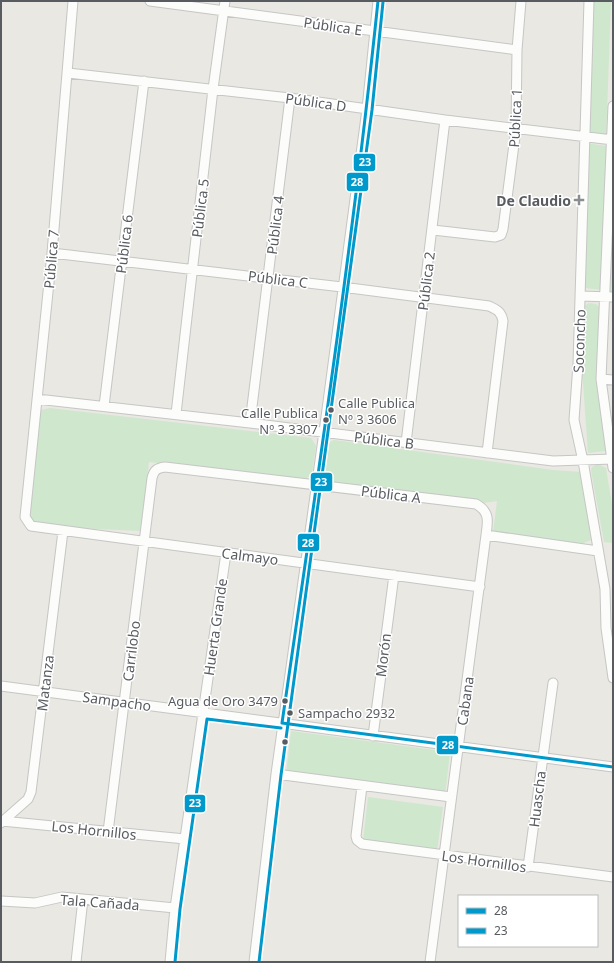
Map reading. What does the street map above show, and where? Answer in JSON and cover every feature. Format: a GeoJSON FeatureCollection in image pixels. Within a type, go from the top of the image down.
{"type":"FeatureCollection","features":[{"type":"Feature","properties":{"kind":"street","name":"Pública 7"},"geometry":{"type":"LineString","coordinates":[[25,517],[52,253],[73,1]]}},
{"type":"Feature","properties":{"kind":"street","name":"Pública E"},"geometry":{"type":"LineString","coordinates":[[150,1],[517,50]]}},
{"type":"Feature","properties":{"kind":"street","name":"Pública 5"},"geometry":{"type":"LineString","coordinates":[[176,414],[213,89],[225,1]]}},
{"type":"Feature","properties":{"kind":"street"},"geometry":{"type":"LineString","coordinates":[[254,962],[282,723],[317,485],[342,287],[367,109],[378,1]]}},
{"type":"Feature","properties":{"kind":"street","name":"Pública 1"},"geometry":{"type":"LineString","coordinates":[[432,230],[495,237],[501,235],[516,129],[517,50],[521,1]]}},
{"type":"Feature","properties":{"kind":"street","name":"Soconcho"},"geometry":{"type":"LineString","coordinates":[[589,1],[578,364],[574,415],[575,429],[583,461],[605,589],[606,628],[613,678]]}},
{"type":"Feature","properties":{"kind":"street","name":"Pública D"},"geometry":{"type":"LineString","coordinates":[[68,73],[290,98],[445,120],[612,140]]}},
{"type":"Feature","properties":{"kind":"street","name":"Pública 6"},"geometry":{"type":"LineString","coordinates":[[104,406],[144,81]]}},
{"type":"Feature","properties":{"kind":"street","name":"Pública 4"},"geometry":{"type":"LineString","coordinates":[[250,423],[290,98]]}},
{"type":"Feature","properties":{"kind":"street","name":"Soconcho"},"geometry":{"type":"LineString","coordinates":[[612,462],[601,379],[609,297],[613,106]]}},
{"type":"Feature","properties":{"kind":"street","name":"Pública 2"},"geometry":{"type":"LineString","coordinates":[[406,443],[445,120]]}},
{"type":"Feature","properties":{"kind":"street","name":"Pública C"},"geometry":{"type":"LineString","coordinates":[[52,253],[489,306],[502,314],[503,320],[487,453]]}},
{"type":"Feature","properties":{"kind":"street"},"geometry":{"type":"LineString","coordinates":[[580,296],[609,297]]}},
{"type":"Feature","properties":{"kind":"street"},"geometry":{"type":"LineString","coordinates":[[601,379],[613,380]]}},
{"type":"Feature","properties":{"kind":"street","name":"Pública B"},"geometry":{"type":"LineString","coordinates":[[38,399],[176,414],[562,462],[612,462]]}},
{"type":"Feature","properties":{"kind":"street","name":"Pública A"},"geometry":{"type":"LineString","coordinates":[[144,543],[153,472],[156,469],[165,467],[476,504],[483,508],[488,518],[486,535]]}},
{"type":"Feature","properties":{"kind":"street","name":"Calmayo"},"geometry":{"type":"LineString","coordinates":[[25,517],[31,526],[63,531],[144,543],[480,586]]}},
{"type":"Feature","properties":{"kind":"street","name":"Matanza"},"geometry":{"type":"LineString","coordinates":[[2,822],[28,799],[31,792],[63,531]]}},
{"type":"Feature","properties":{"kind":"street"},"geometry":{"type":"LineString","coordinates":[[486,535],[598,551]]}},
{"type":"Feature","properties":{"kind":"street","name":"Cabana"},"geometry":{"type":"LineString","coordinates":[[430,962],[486,535]]}},
{"type":"Feature","properties":{"kind":"street","name":"Carrilobo"},"geometry":{"type":"LineString","coordinates":[[108,832],[144,543]]}},
{"type":"Feature","properties":{"kind":"street","name":"Huerta Grande"},"geometry":{"type":"LineString","coordinates":[[170,962],[175,908],[226,553]]}},
{"type":"Feature","properties":{"kind":"street","name":"Morón"},"geometry":{"type":"LineString","coordinates":[[373,736],[394,575]]}},
{"type":"Feature","properties":{"kind":"street","name":"Huascha"},"geometry":{"type":"LineString","coordinates":[[528,867],[553,683]]}},
{"type":"Feature","properties":{"kind":"street","name":"Sampacho"},"geometry":{"type":"LineString","coordinates":[[1,686],[459,748],[613,767]]}},
{"type":"Feature","properties":{"kind":"street"},"geometry":{"type":"LineString","coordinates":[[276,774],[451,797]]}},
{"type":"Feature","properties":{"kind":"street","name":"Los Hornillos"},"geometry":{"type":"LineString","coordinates":[[362,786],[356,836],[357,840],[362,844],[613,877]]}},
{"type":"Feature","properties":{"kind":"street","name":"Los Hornillos"},"geometry":{"type":"LineString","coordinates":[[2,822],[185,839]]}},
{"type":"Feature","properties":{"kind":"street","name":"Tala Cañada"},"geometry":{"type":"LineString","coordinates":[[1,901],[35,903],[62,897],[175,908]]}},
{"type":"Feature","properties":{"kind":"street"},"geometry":{"type":"LineString","coordinates":[[76,962],[83,899]]}},
{"type":"Feature","properties":{"kind":"green space"},"geometry":{"type":"Polygon","coordinates":[[[590,1],[611,1],[606,140],[587,138],[590,1]]]}},
{"type":"Feature","properties":{"kind":"green space"},"geometry":{"type":"Polygon","coordinates":[[[613,140],[613,297],[606,297],[613,140]]]}},
{"type":"Feature","properties":{"kind":"green space"},"geometry":{"type":"Polygon","coordinates":[[[586,143],[606,146],[602,290],[585,288],[586,143]]]}},
{"type":"Feature","properties":{"kind":"green space"},"geometry":{"type":"Polygon","coordinates":[[[589,303],[596,304],[600,308],[597,382],[606,445],[605,451],[588,453],[582,368],[584,306],[589,303]]]}},
{"type":"Feature","properties":{"kind":"green space"},"geometry":{"type":"Polygon","coordinates":[[[50,408],[311,438],[316,446],[312,473],[306,479],[149,462],[141,531],[31,526],[30,514],[41,410],[50,408]]]}},
{"type":"Feature","properties":{"kind":"green space"},"geometry":{"type":"Polygon","coordinates":[[[334,440],[553,470],[582,472],[591,540],[581,544],[493,533],[497,501],[476,504],[325,482],[323,477],[327,443],[334,440]]]}},
{"type":"Feature","properties":{"kind":"green space"},"geometry":{"type":"Polygon","coordinates":[[[598,464],[606,468],[613,511],[613,543],[604,542],[591,470],[592,467],[598,464]]]}},
{"type":"Feature","properties":{"kind":"green space"},"geometry":{"type":"Polygon","coordinates":[[[291,731],[450,752],[445,796],[286,775],[291,731]]]}},
{"type":"Feature","properties":{"kind":"green space"},"geometry":{"type":"Polygon","coordinates":[[[368,797],[443,807],[437,851],[363,841],[368,797]]]}},
{"type":"Feature","properties":{"kind":"transit line","name":"28"},"geometry":{"type":"LineString","coordinates":[[282,723],[346,273],[378,1]]}},
{"type":"Feature","properties":{"kind":"transit line","name":"23"},"geometry":{"type":"LineString","coordinates":[[259,962],[281,775],[372,110],[383,2]]}},
{"type":"Feature","properties":{"kind":"transit line","name":"23"},"geometry":{"type":"LineString","coordinates":[[175,962],[180,909],[207,719],[281,728]]}},
{"type":"Feature","properties":{"kind":"transit line","name":"28"},"geometry":{"type":"LineString","coordinates":[[282,723],[613,767]]}},
{"type":"Feature","properties":{"kind":"place","name":"De Claudio"},"geometry":{"type":"Point","coordinates":[579,200]}},
{"type":"Feature","properties":{"kind":"place","name":"Calle Publica Nº 3 3606"},"geometry":{"type":"Point","coordinates":[331,410]}},
{"type":"Feature","properties":{"kind":"place","name":"Calle Publica Nº 3 3307"},"geometry":{"type":"Point","coordinates":[326,420]}},
{"type":"Feature","properties":{"kind":"place","name":"Agua de Oro 3479"},"geometry":{"type":"Point","coordinates":[285,701]}},
{"type":"Feature","properties":{"kind":"place","name":"Sampacho 2932"},"geometry":{"type":"Point","coordinates":[290,713]}}]}
